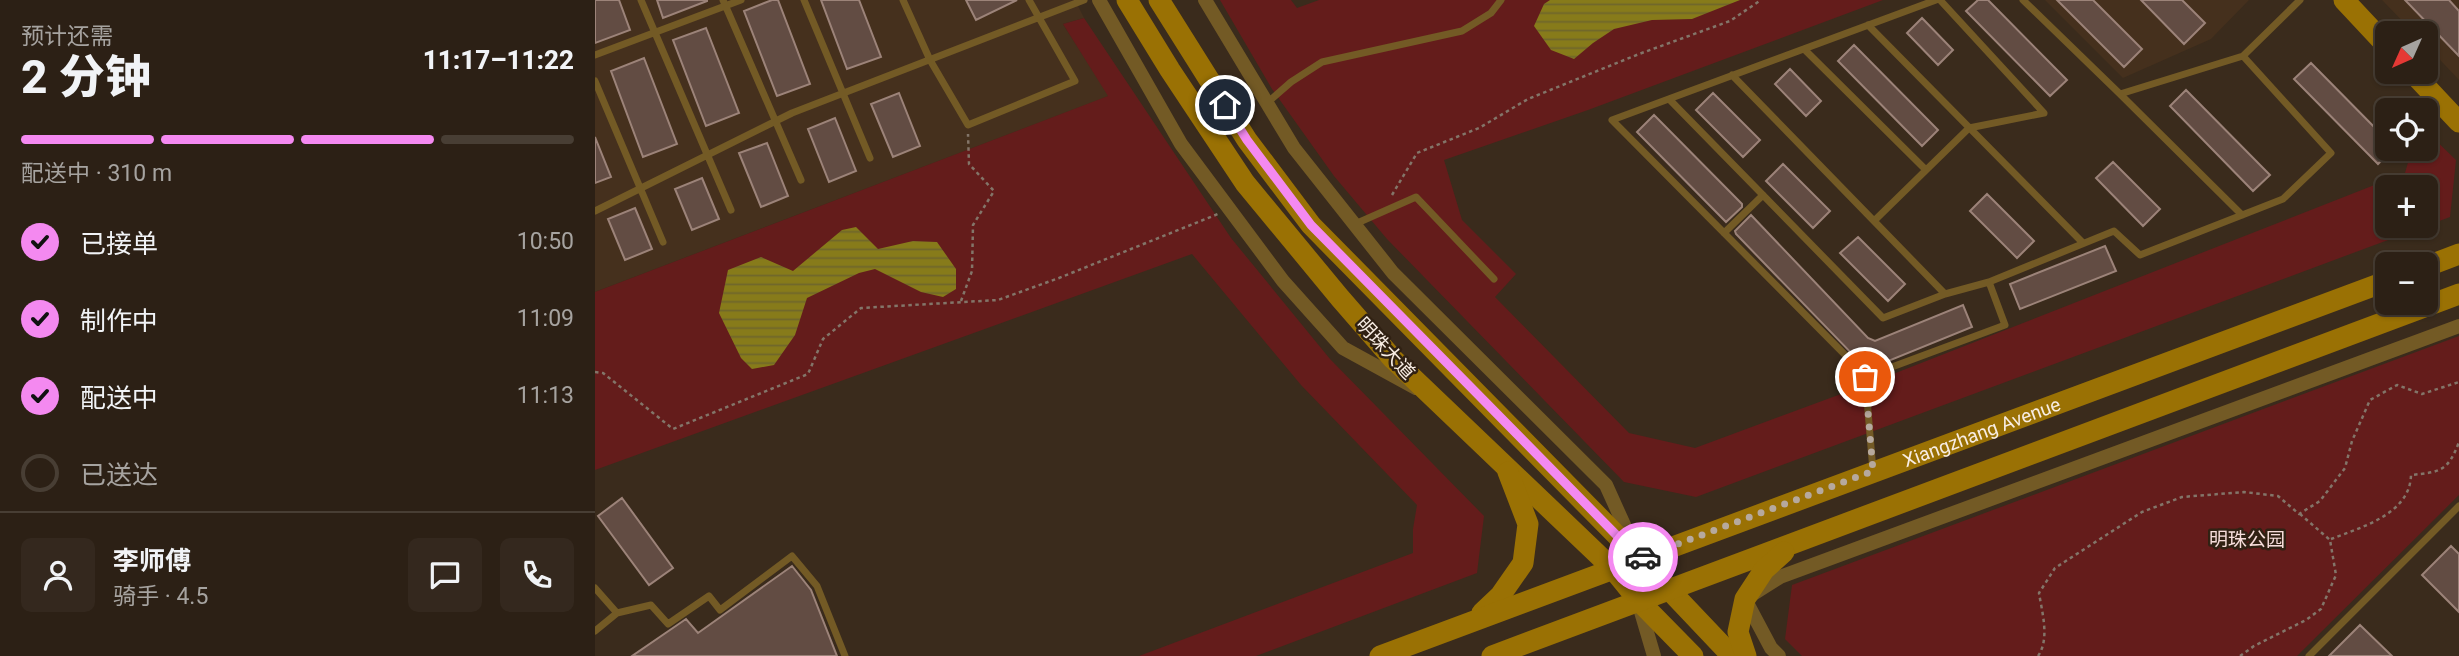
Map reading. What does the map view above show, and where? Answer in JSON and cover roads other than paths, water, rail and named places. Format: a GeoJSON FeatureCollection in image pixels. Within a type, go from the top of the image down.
{"type":"FeatureCollection","features":[{"type":"Feature","properties":{"kind":"main road","name":"明珠大道"},"geometry":{"type":"LineString","coordinates":[[1127,0],[1245,183],[1393,359],[1612,568],[1638,600],[1693,656]]}},
{"type":"Feature","properties":{"kind":"main road","name":"明珠大道"},"geometry":{"type":"LineString","coordinates":[[1159,0],[1247,140],[1311,225],[1732,656]]}},
{"type":"Feature","properties":{"kind":"main road"},"geometry":{"type":"LineString","coordinates":[[2344,0],[2375,33]]}},
{"type":"Feature","properties":{"kind":"main road"},"geometry":{"type":"LineString","coordinates":[[2424,84],[2459,121]]}},
{"type":"Feature","properties":{"kind":"main road"},"geometry":{"type":"LineString","coordinates":[[2438,262],[2459,254]]}},
{"type":"Feature","properties":{"kind":"main road","name":"Xiangzhang Avenue"},"geometry":{"type":"LineString","coordinates":[[1380,656],[2375,285]]}},
{"type":"Feature","properties":{"kind":"main road","name":"Xiangzhang Avenue"},"geometry":{"type":"LineString","coordinates":[[1492,656],[2459,294]]}},
{"type":"Feature","properties":{"kind":"main road"},"geometry":{"type":"LineString","coordinates":[[1475,620],[1500,596],[1523,563],[1528,524],[1506,467]]}},
{"type":"Feature","properties":{"kind":"main road"},"geometry":{"type":"LineString","coordinates":[[1746,656],[1738,632],[1745,600],[1763,570],[1793,543]]}},
{"type":"Feature","properties":{"kind":"street"},"geometry":{"type":"LineString","coordinates":[[1099,0],[1181,144],[1283,281],[1343,348],[1434,398]]}},
{"type":"Feature","properties":{"kind":"street"},"geometry":{"type":"LineString","coordinates":[[1205,0],[1294,148],[1393,273],[1606,485],[1639,558]]}},
{"type":"Feature","properties":{"kind":"street"},"geometry":{"type":"LineString","coordinates":[[1779,656],[1771,648],[1745,600],[1780,577],[2459,326]]}},
{"type":"Feature","properties":{"kind":"street"},"geometry":{"type":"LineString","coordinates":[[1638,600],[1654,656]]}},
{"type":"Feature","properties":{"kind":"lane"},"geometry":{"type":"LineString","coordinates":[[641,0],[731,210]]}},
{"type":"Feature","properties":{"kind":"lane"},"geometry":{"type":"LineString","coordinates":[[595,55],[725,3],[741,0]]}},
{"type":"Feature","properties":{"kind":"lane"},"geometry":{"type":"LineString","coordinates":[[804,0],[870,159]]}},
{"type":"Feature","properties":{"kind":"lane"},"geometry":{"type":"LineString","coordinates":[[903,0],[930,60],[968,125],[1075,80],[1029,0]]}},
{"type":"Feature","properties":{"kind":"lane"},"geometry":{"type":"LineString","coordinates":[[595,211],[776,121],[1084,0]]}},
{"type":"Feature","properties":{"kind":"lane"},"geometry":{"type":"LineString","coordinates":[[1267,103],[1291,82],[1322,62],[1462,31],[1491,13],[1501,0]]}},
{"type":"Feature","properties":{"kind":"lane"},"geometry":{"type":"LineString","coordinates":[[1873,471],[1865,377],[1612,120],[1938,0],[2044,113],[1969,128],[1874,221]]}},
{"type":"Feature","properties":{"kind":"lane"},"geometry":{"type":"LineString","coordinates":[[2023,0],[2242,215]]}},
{"type":"Feature","properties":{"kind":"lane"},"geometry":{"type":"LineString","coordinates":[[2120,94],[2243,56],[2300,0]]}},
{"type":"Feature","properties":{"kind":"lane"},"geometry":{"type":"LineString","coordinates":[[725,3],[801,180]]}},
{"type":"Feature","properties":{"kind":"lane"},"geometry":{"type":"LineString","coordinates":[[1868,25],[2083,243]]}},
{"type":"Feature","properties":{"kind":"lane"},"geometry":{"type":"LineString","coordinates":[[1804,49],[1926,170]]}},
{"type":"Feature","properties":{"kind":"lane"},"geometry":{"type":"LineString","coordinates":[[1669,99],[1883,317],[1945,294],[1989,282],[2114,231],[2140,255],[2283,199],[2331,153],[2243,56]]}},
{"type":"Feature","properties":{"kind":"lane"},"geometry":{"type":"LineString","coordinates":[[1732,75],[1945,294]]}},
{"type":"Feature","properties":{"kind":"lane"},"geometry":{"type":"LineString","coordinates":[[595,81],[663,242]]}},
{"type":"Feature","properties":{"kind":"lane"},"geometry":{"type":"LineString","coordinates":[[1724,233],[1763,195]]}},
{"type":"Feature","properties":{"kind":"lane"},"geometry":{"type":"LineString","coordinates":[[1355,225],[1416,197],[1494,279]]}},
{"type":"Feature","properties":{"kind":"lane"},"geometry":{"type":"LineString","coordinates":[[1865,377],[2005,325],[1989,282]]}},
{"type":"Feature","properties":{"kind":"lane"},"geometry":{"type":"LineString","coordinates":[[2309,656],[2459,506]]}},
{"type":"Feature","properties":{"kind":"lane"},"geometry":{"type":"LineString","coordinates":[[595,631],[617,613],[651,605],[668,624],[709,596],[720,610],[792,556],[817,586],[845,656]]}},
{"type":"Feature","properties":{"kind":"lane"},"geometry":{"type":"LineString","coordinates":[[595,588],[617,613]]}},
{"type":"Feature","properties":{"kind":"park label","name":"明珠公园"},"geometry":{"type":"Point","coordinates":[2247,539]}}]}
